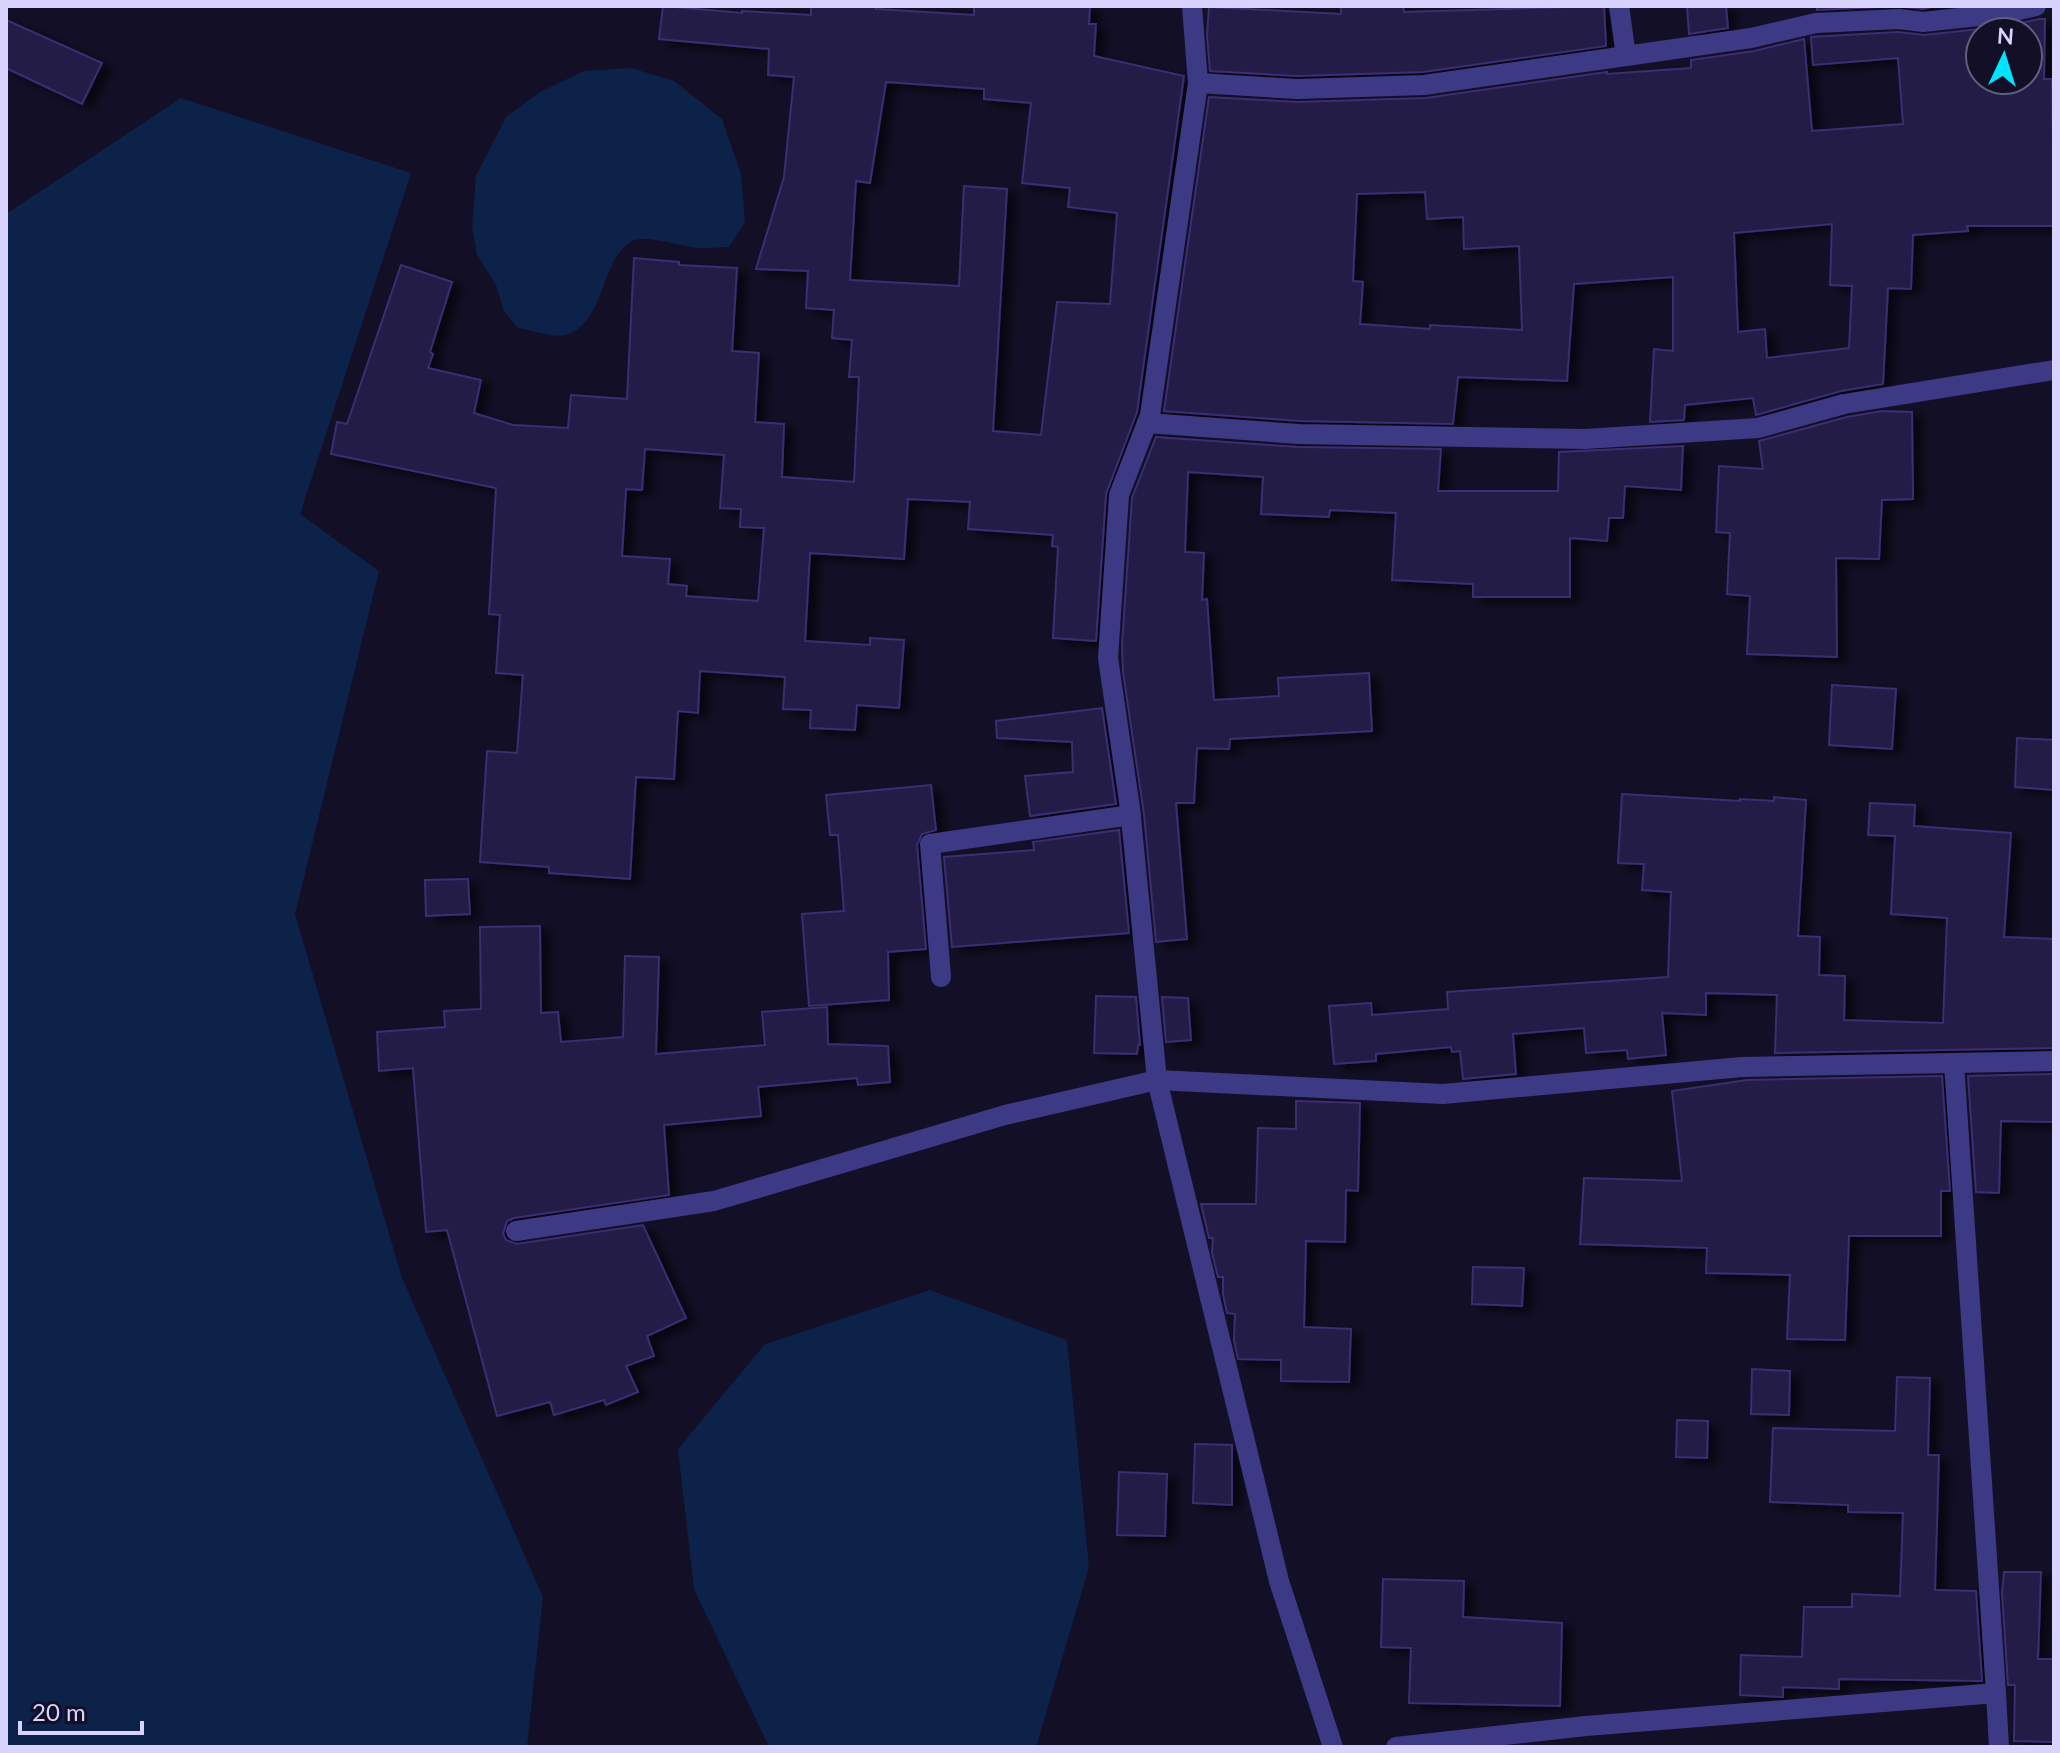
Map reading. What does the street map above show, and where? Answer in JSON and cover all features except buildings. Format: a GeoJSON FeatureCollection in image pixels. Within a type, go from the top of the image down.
{"type":"FeatureCollection","features":[{"type":"Feature","properties":{"kind":"street"},"geometry":{"type":"LineString","coordinates":[[1192,6],[1198,83],[1147,423],[1119,495],[1108,658],[1131,815],[1157,1080],[1279,1581],[1333,1747]]}},
{"type":"Feature","properties":{"kind":"street"},"geometry":{"type":"LineString","coordinates":[[1619,6],[1626,56]]}},
{"type":"Feature","properties":{"kind":"street"},"geometry":{"type":"LineString","coordinates":[[1198,83],[1297,89],[1424,85],[1751,38],[1872,13],[1923,22],[2006,13],[2036,6]]}},
{"type":"Feature","properties":{"kind":"street"},"geometry":{"type":"LineString","coordinates":[[1147,423],[1299,434],[1585,439],[1758,428],[1844,404],[2054,370]]}},
{"type":"Feature","properties":{"kind":"street"},"geometry":{"type":"LineString","coordinates":[[941,977],[930,844],[1131,815]]}},
{"type":"Feature","properties":{"kind":"street"},"geometry":{"type":"LineString","coordinates":[[516,1231],[714,1201],[1005,1115],[1157,1080],[1443,1094],[1742,1067],[2054,1061]]}},
{"type":"Feature","properties":{"kind":"street"},"geometry":{"type":"LineString","coordinates":[[1954,1063],[1999,1747]]}},
{"type":"Feature","properties":{"kind":"street"},"geometry":{"type":"LineString","coordinates":[[1396,1747],[1586,1726],[1996,1693]]}},
{"type":"Feature","properties":{"kind":"water"},"geometry":{"type":"Polygon","coordinates":[[[631,68],[674,81],[722,119],[741,174],[745,222],[729,247],[703,248],[655,240],[632,241],[614,261],[589,318],[579,328],[561,336],[518,328],[504,311],[496,285],[477,255],[472,227],[476,176],[506,117],[540,92],[584,71],[631,68]]]}},
{"type":"Feature","properties":{"kind":"water"},"geometry":{"type":"Polygon","coordinates":[[[181,98],[411,173],[300,514],[379,571],[295,914],[402,1278],[543,1597],[527,1747],[6,1747],[6,214],[181,98]]]}},
{"type":"Feature","properties":{"kind":"water"},"geometry":{"type":"Polygon","coordinates":[[[930,1290],[1067,1340],[1089,1567],[1036,1747],[769,1747],[694,1589],[678,1449],[765,1344],[930,1290]]]}}]}
